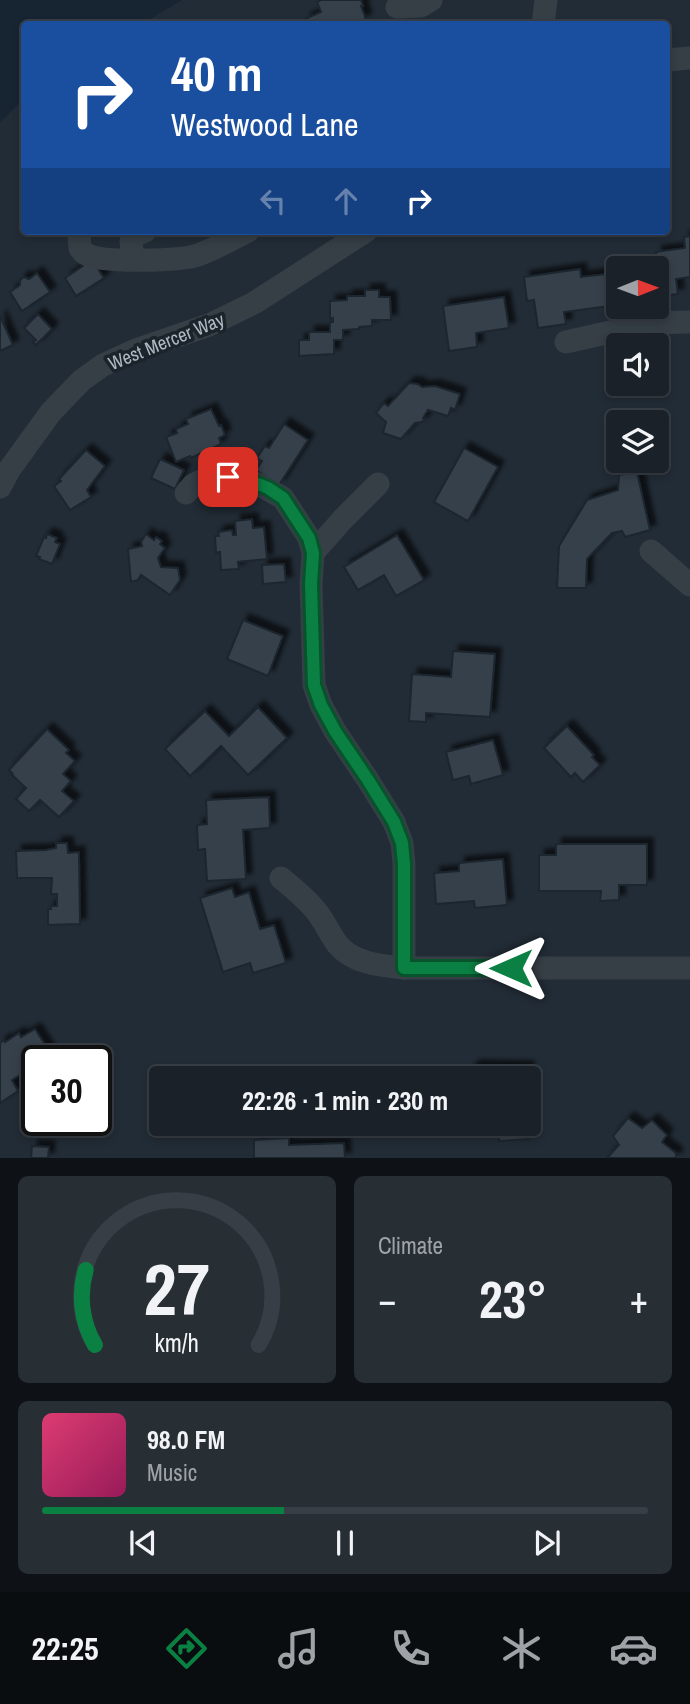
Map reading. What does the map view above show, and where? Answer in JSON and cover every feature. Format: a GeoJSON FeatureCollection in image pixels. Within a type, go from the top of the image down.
{"type":"FeatureCollection","features":[{"type":"Feature","properties":{"kind":"street"},"geometry":{"type":"LineString","coordinates":[[397,6],[421,6],[431,0]]}},
{"type":"Feature","properties":{"kind":"street"},"geometry":{"type":"LineString","coordinates":[[543,21],[546,0]]}},
{"type":"Feature","properties":{"kind":"street"},"geometry":{"type":"LineString","coordinates":[[670,60],[690,58]]}},
{"type":"Feature","properties":{"kind":"street"},"geometry":{"type":"LineString","coordinates":[[79,235],[80,248],[86,255],[156,260],[199,254],[239,235]]}},
{"type":"Feature","properties":{"kind":"street"},"geometry":{"type":"LineString","coordinates":[[133,259],[131,240],[135,235]]}},
{"type":"Feature","properties":{"kind":"street","name":"West Mercer Way"},"geometry":{"type":"LineString","coordinates":[[0,487],[9,470],[51,412],[82,380],[103,365],[136,350],[209,325],[254,303],[360,235]]}},
{"type":"Feature","properties":{"kind":"street"},"geometry":{"type":"LineString","coordinates":[[566,342],[650,323],[690,322]]}},
{"type":"Feature","properties":{"kind":"street"},"geometry":{"type":"LineString","coordinates":[[186,493],[193,485],[215,477],[246,480],[268,488],[283,498],[309,538],[313,553],[311,584],[314,685],[335,731],[388,811],[402,843],[404,968]]}},
{"type":"Feature","properties":{"kind":"street"},"geometry":{"type":"LineString","coordinates":[[313,553],[342,519],[379,484]]}},
{"type":"Feature","properties":{"kind":"street"},"geometry":{"type":"LineString","coordinates":[[652,551],[690,585]]}},
{"type":"Feature","properties":{"kind":"street"},"geometry":{"type":"LineString","coordinates":[[281,878],[305,898],[339,946],[351,956],[383,966],[690,968]]}},
{"type":"Feature","properties":{"kind":"water"},"geometry":{"type":"Polygon","coordinates":[[[0,0],[182,0],[147,21],[21,21],[21,101],[0,123],[0,0]]]}},
{"type":"Feature","properties":{"kind":"building"},"geometry":{"type":"Polygon","coordinates":[[[361,0],[366,19],[306,21],[305,19],[321,12],[317,2],[361,0]]]}},
{"type":"Feature","properties":{"kind":"building"},"geometry":{"type":"Polygon","coordinates":[[[690,236],[690,277],[676,279],[678,294],[669,295],[669,256],[657,256],[656,252],[685,248],[684,237],[690,236]]]}},
{"type":"Feature","properties":{"kind":"building"},"geometry":{"type":"Polygon","coordinates":[[[92,260],[104,278],[76,296],[65,278],[92,260]]]}},
{"type":"Feature","properties":{"kind":"building"},"geometry":{"type":"Polygon","coordinates":[[[580,269],[581,277],[606,274],[606,307],[564,312],[566,324],[538,328],[534,300],[527,301],[524,277],[580,269]]]}},
{"type":"Feature","properties":{"kind":"building"},"geometry":{"type":"Polygon","coordinates":[[[37,273],[50,292],[22,311],[10,292],[20,285],[20,280],[24,277],[29,279],[37,273]]]}},
{"type":"Feature","properties":{"kind":"building"},"geometry":{"type":"Polygon","coordinates":[[[365,290],[379,290],[379,297],[390,297],[391,320],[372,320],[372,326],[343,330],[343,340],[334,340],[334,354],[299,356],[299,340],[309,340],[309,332],[330,332],[333,318],[330,319],[330,301],[347,300],[347,296],[365,296],[365,290]]]}},
{"type":"Feature","properties":{"kind":"building"},"geometry":{"type":"Polygon","coordinates":[[[504,297],[509,328],[476,333],[477,347],[449,351],[443,306],[504,297]]]}},
{"type":"Feature","properties":{"kind":"building"},"geometry":{"type":"Polygon","coordinates":[[[38,314],[52,329],[36,345],[33,342],[36,340],[24,328],[38,314]]]}},
{"type":"Feature","properties":{"kind":"building"},"geometry":{"type":"Polygon","coordinates":[[[0,316],[13,345],[0,351],[0,316]]]}},
{"type":"Feature","properties":{"kind":"building"},"geometry":{"type":"Polygon","coordinates":[[[409,383],[422,387],[435,386],[460,394],[455,410],[451,408],[448,416],[428,410],[423,418],[425,419],[415,423],[401,439],[383,433],[386,422],[376,413],[384,403],[388,406],[409,383]]]}},
{"type":"Feature","properties":{"kind":"building"},"geometry":{"type":"Polygon","coordinates":[[[211,409],[225,435],[219,438],[221,444],[176,462],[166,437],[177,433],[176,429],[188,424],[186,419],[211,409]]]}},
{"type":"Feature","properties":{"kind":"building"},"geometry":{"type":"Polygon","coordinates":[[[284,424],[308,440],[279,485],[256,470],[262,461],[257,458],[265,446],[269,448],[284,424]]]}},
{"type":"Feature","properties":{"kind":"building"},"geometry":{"type":"Polygon","coordinates":[[[464,448],[498,467],[468,521],[434,502],[464,448]]]}},
{"type":"Feature","properties":{"kind":"building"},"geometry":{"type":"Polygon","coordinates":[[[86,450],[105,466],[87,490],[91,497],[70,510],[54,486],[86,450]]]}},
{"type":"Feature","properties":{"kind":"building"},"geometry":{"type":"Polygon","coordinates":[[[160,459],[184,470],[175,489],[151,478],[160,459]]]}},
{"type":"Feature","properties":{"kind":"building"},"geometry":{"type":"Polygon","coordinates":[[[637,473],[650,530],[625,537],[622,531],[612,533],[587,559],[586,588],[557,588],[559,546],[587,500],[618,490],[619,475],[637,473]]]}},
{"type":"Feature","properties":{"kind":"building"},"geometry":{"type":"Polygon","coordinates":[[[252,519],[253,528],[264,527],[267,559],[238,562],[239,569],[221,570],[220,552],[216,553],[215,536],[219,536],[218,532],[232,530],[233,535],[236,535],[235,521],[252,519]]]}},
{"type":"Feature","properties":{"kind":"building"},"geometry":{"type":"Polygon","coordinates":[[[47,534],[57,538],[55,542],[60,544],[52,564],[36,556],[47,534]]]}},
{"type":"Feature","properties":{"kind":"building"},"geometry":{"type":"Polygon","coordinates":[[[146,534],[154,540],[156,537],[162,541],[160,544],[165,548],[158,558],[161,567],[178,568],[180,580],[170,595],[141,575],[138,580],[131,582],[128,549],[142,546],[141,542],[146,534]]]}},
{"type":"Feature","properties":{"kind":"building"},"geometry":{"type":"Polygon","coordinates":[[[397,535],[424,580],[396,596],[384,575],[358,590],[344,567],[397,535]]]}},
{"type":"Feature","properties":{"kind":"building"},"geometry":{"type":"Polygon","coordinates":[[[284,564],[286,582],[263,584],[262,565],[284,564]]]}},
{"type":"Feature","properties":{"kind":"building"},"geometry":{"type":"Polygon","coordinates":[[[243,620],[283,636],[268,676],[227,659],[243,620]]]}},
{"type":"Feature","properties":{"kind":"building"},"geometry":{"type":"Polygon","coordinates":[[[453,651],[495,654],[490,717],[426,713],[426,722],[409,721],[412,674],[451,677],[453,651]]]}},
{"type":"Feature","properties":{"kind":"building"},"geometry":{"type":"Polygon","coordinates":[[[258,707],[287,738],[248,775],[221,746],[190,776],[165,749],[205,711],[229,736],[258,707]]]}},
{"type":"Feature","properties":{"kind":"building"},"geometry":{"type":"Polygon","coordinates":[[[567,726],[600,765],[583,782],[575,773],[571,777],[544,748],[567,726]]]}},
{"type":"Feature","properties":{"kind":"building"},"geometry":{"type":"Polygon","coordinates":[[[47,729],[69,750],[66,753],[75,761],[63,774],[71,781],[62,791],[74,801],[59,817],[40,800],[29,811],[16,799],[26,788],[9,770],[47,729]]]}},
{"type":"Feature","properties":{"kind":"building"},"geometry":{"type":"Polygon","coordinates":[[[493,740],[503,775],[471,784],[469,776],[453,780],[446,752],[493,740]]]}},
{"type":"Feature","properties":{"kind":"building"},"geometry":{"type":"Polygon","coordinates":[[[269,797],[270,828],[243,830],[246,879],[207,881],[205,849],[198,850],[197,825],[207,824],[206,800],[269,797]]]}},
{"type":"Feature","properties":{"kind":"building"},"geometry":{"type":"Polygon","coordinates":[[[56,843],[67,843],[68,853],[79,852],[80,924],[48,925],[48,909],[51,909],[50,906],[57,906],[57,894],[51,894],[52,878],[17,878],[16,851],[56,848],[56,843]]]}},
{"type":"Feature","properties":{"kind":"building"},"geometry":{"type":"Polygon","coordinates":[[[556,844],[647,844],[647,885],[619,885],[619,900],[600,901],[601,891],[539,891],[539,855],[556,855],[556,844]]]}},
{"type":"Feature","properties":{"kind":"building"},"geometry":{"type":"Polygon","coordinates":[[[503,859],[507,905],[475,908],[474,901],[436,904],[434,873],[459,871],[459,863],[503,859]]]}},
{"type":"Feature","properties":{"kind":"building"},"geometry":{"type":"Polygon","coordinates":[[[232,888],[235,897],[249,892],[260,929],[274,925],[286,963],[253,973],[250,963],[223,972],[200,898],[232,888]]]}},
{"type":"Feature","properties":{"kind":"building"},"geometry":{"type":"Polygon","coordinates":[[[35,1029],[45,1045],[21,1045],[21,1074],[12,1080],[18,1091],[0,1103],[0,1043],[19,1033],[21,1037],[35,1029]]]}},
{"type":"Feature","properties":{"kind":"building"},"geometry":{"type":"Polygon","coordinates":[[[628,1118],[642,1128],[652,1120],[667,1135],[662,1142],[676,1153],[676,1158],[607,1158],[619,1145],[613,1136],[628,1118]]]}},
{"type":"Feature","properties":{"kind":"building"},"geometry":{"type":"Polygon","coordinates":[[[499,1136],[529,1136],[529,1139],[499,1141],[499,1136]]]}},
{"type":"Feature","properties":{"kind":"building"},"geometry":{"type":"Polygon","coordinates":[[[289,1138],[289,1145],[344,1143],[345,1158],[254,1158],[254,1140],[289,1138]]]}},
{"type":"Feature","properties":{"kind":"building"},"geometry":{"type":"Polygon","coordinates":[[[32,1146],[49,1147],[48,1158],[31,1158],[32,1146]]]}},
{"type":"Feature","properties":{"kind":"route"},"geometry":{"type":"LineString","coordinates":[[228,477],[258,484],[283,498],[309,538],[313,553],[311,584],[314,685],[335,731],[394,822],[402,843],[404,968],[511,968]]}}]}
